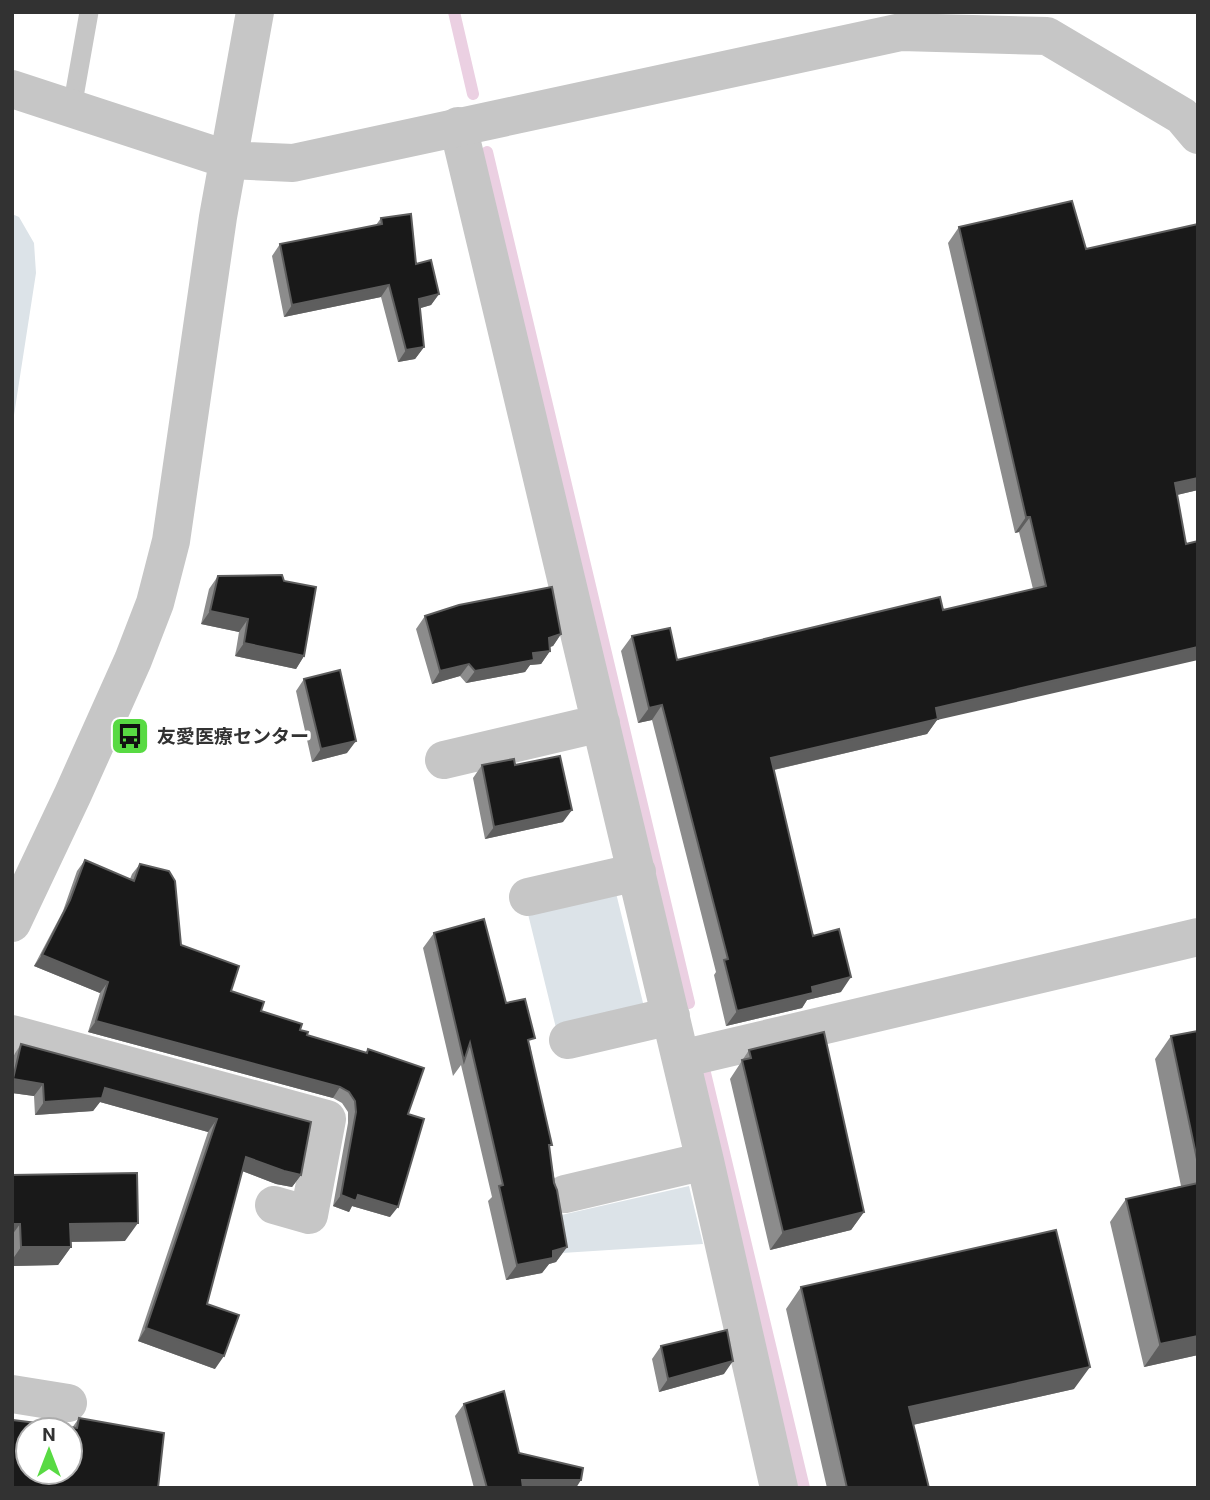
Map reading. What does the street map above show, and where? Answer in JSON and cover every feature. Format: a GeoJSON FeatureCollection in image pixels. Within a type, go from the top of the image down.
{"type":"FeatureCollection","features":[{"type":"Feature","properties":{"kind":"street"},"geometry":{"type":"LineString","coordinates":[[12,923],[111,709],[155,603],[171,541],[197,353],[255,12]]}},
{"type":"Feature","properties":{"kind":"street"},"geometry":{"type":"LineString","coordinates":[[12,89],[229,160],[293,163],[901,32],[1047,36],[1182,116],[1198,135]]}},
{"type":"Feature","properties":{"kind":"street"},"geometry":{"type":"LineString","coordinates":[[458,126],[671,1016],[779,1488]]}},
{"type":"Feature","properties":{"kind":"street"},"geometry":{"type":"LineString","coordinates":[[444,760],[601,723]]}},
{"type":"Feature","properties":{"kind":"street"},"geometry":{"type":"LineString","coordinates":[[528,897],[637,872]]}},
{"type":"Feature","properties":{"kind":"street"},"geometry":{"type":"LineString","coordinates":[[681,1059],[1198,937]]}},
{"type":"Feature","properties":{"kind":"street"},"geometry":{"type":"LineString","coordinates":[[568,1040],[671,1016]]}},
{"type":"Feature","properties":{"kind":"street"},"geometry":{"type":"LineString","coordinates":[[12,1034],[327,1119],[309,1215],[274,1205]]}},
{"type":"Feature","properties":{"kind":"street"},"geometry":{"type":"LineString","coordinates":[[565,1194],[705,1161]]}},
{"type":"Feature","properties":{"kind":"street"},"geometry":{"type":"LineString","coordinates":[[12,1394],[68,1403]]}},
{"type":"Feature","properties":{"kind":"lane"},"geometry":{"type":"LineString","coordinates":[[72,108],[89,12]]}},
{"type":"Feature","properties":{"kind":"shaded area"},"geometry":{"type":"Polygon","coordinates":[[[12,214],[19,217],[34,243],[36,273],[12,428],[12,214]]]}},
{"type":"Feature","properties":{"kind":"shaded area"},"geometry":{"type":"Polygon","coordinates":[[[616,893],[644,1007],[556,1028],[528,914],[616,893]]]}},
{"type":"Feature","properties":{"kind":"shaded area"},"geometry":{"type":"Polygon","coordinates":[[[689,1186],[703,1244],[562,1253],[557,1216],[689,1186]]]}},
{"type":"Feature","properties":{"kind":"building"},"geometry":{"type":"Polygon","coordinates":[[[1072,201],[1086,249],[1198,224],[1198,478],[1175,483],[1186,544],[1198,541],[1198,647],[936,708],[938,719],[771,758],[813,936],[839,929],[851,977],[812,987],[813,993],[737,1011],[724,960],[728,959],[662,705],[649,708],[632,636],[670,628],[677,660],[940,597],[943,610],[1046,586],[1030,517],[1026,517],[959,227],[1072,201]]]}},
{"type":"Feature","properties":{"kind":"building"},"geometry":{"type":"Polygon","coordinates":[[[411,214],[416,264],[431,260],[439,294],[419,299],[424,347],[406,350],[389,285],[292,305],[280,244],[382,224],[381,218],[411,214]]]}},
{"type":"Feature","properties":{"kind":"building"},"geometry":{"type":"Polygon","coordinates":[[[282,575],[284,581],[316,587],[304,656],[244,643],[248,619],[210,611],[218,576],[282,575]]]}},
{"type":"Feature","properties":{"kind":"building"},"geometry":{"type":"Polygon","coordinates":[[[552,587],[561,634],[549,638],[550,651],[533,653],[534,660],[475,671],[469,664],[440,671],[425,616],[459,605],[552,587]]]}},
{"type":"Feature","properties":{"kind":"building"},"geometry":{"type":"Polygon","coordinates":[[[340,670],[356,741],[321,749],[304,679],[340,670]]]}},
{"type":"Feature","properties":{"kind":"building"},"geometry":{"type":"Polygon","coordinates":[[[560,756],[572,810],[494,827],[482,765],[514,759],[515,765],[560,756]]]}},
{"type":"Feature","properties":{"kind":"building"},"geometry":{"type":"Polygon","coordinates":[[[85,860],[134,881],[140,864],[169,871],[175,881],[181,945],[239,966],[231,991],[264,1002],[261,1011],[302,1024],[300,1030],[308,1032],[307,1035],[367,1053],[368,1049],[424,1068],[408,1114],[424,1119],[398,1207],[358,1195],[356,1201],[341,1195],[356,1112],[355,1101],[349,1092],[340,1087],[96,1021],[108,982],[42,955],[70,900],[85,860]]]}},
{"type":"Feature","properties":{"kind":"building"},"geometry":{"type":"Polygon","coordinates":[[[484,919],[506,1003],[525,999],[535,1038],[528,1040],[552,1145],[549,1145],[554,1183],[567,1247],[553,1251],[553,1258],[517,1265],[499,1186],[503,1185],[470,1043],[464,1061],[434,933],[484,919]]]}},
{"type":"Feature","properties":{"kind":"building"},"geometry":{"type":"Polygon","coordinates":[[[1198,1031],[1198,1164],[1171,1036],[1198,1031]]]}},
{"type":"Feature","properties":{"kind":"building"},"geometry":{"type":"Polygon","coordinates":[[[824,1032],[864,1212],[783,1232],[742,1060],[751,1058],[749,1050],[824,1032]]]}},
{"type":"Feature","properties":{"kind":"building"},"geometry":{"type":"Polygon","coordinates":[[[21,1044],[311,1122],[301,1175],[246,1157],[207,1304],[239,1315],[224,1356],[146,1328],[217,1119],[105,1088],[102,1098],[44,1102],[43,1084],[13,1079],[21,1044]]]}},
{"type":"Feature","properties":{"kind":"building"},"geometry":{"type":"Polygon","coordinates":[[[137,1173],[138,1223],[70,1224],[71,1247],[21,1247],[20,1224],[12,1224],[12,1175],[137,1173]]]}},
{"type":"Feature","properties":{"kind":"building"},"geometry":{"type":"Polygon","coordinates":[[[1198,1183],[1198,1336],[1160,1344],[1126,1199],[1198,1183]]]}},
{"type":"Feature","properties":{"kind":"building"},"geometry":{"type":"Polygon","coordinates":[[[1056,1230],[1090,1367],[909,1407],[929,1488],[847,1488],[801,1287],[1056,1230]]]}},
{"type":"Feature","properties":{"kind":"building"},"geometry":{"type":"Polygon","coordinates":[[[727,1330],[733,1361],[668,1379],[661,1346],[727,1330]]]}},
{"type":"Feature","properties":{"kind":"building"},"geometry":{"type":"Polygon","coordinates":[[[504,1391],[519,1453],[583,1468],[581,1480],[522,1480],[523,1488],[487,1488],[464,1404],[504,1391]]]}},
{"type":"Feature","properties":{"kind":"building"},"geometry":{"type":"Polygon","coordinates":[[[84,1419],[164,1433],[158,1488],[12,1488],[12,1420],[14,1486],[84,1486],[84,1419]]]}},
{"type":"Feature","properties":{"kind":"waterway"},"geometry":{"type":"LineString","coordinates":[[454,12],[473,94]]}},
{"type":"Feature","properties":{"kind":"waterway"},"geometry":{"type":"LineString","coordinates":[[487,152],[689,1003]]}},
{"type":"Feature","properties":{"kind":"waterway"},"geometry":{"type":"LineString","coordinates":[[705,1073],[804,1488]]}},
{"type":"Feature","properties":{"kind":"place","name":"友愛医療センター"},"geometry":{"type":"Point","coordinates":[130,736]}}]}
